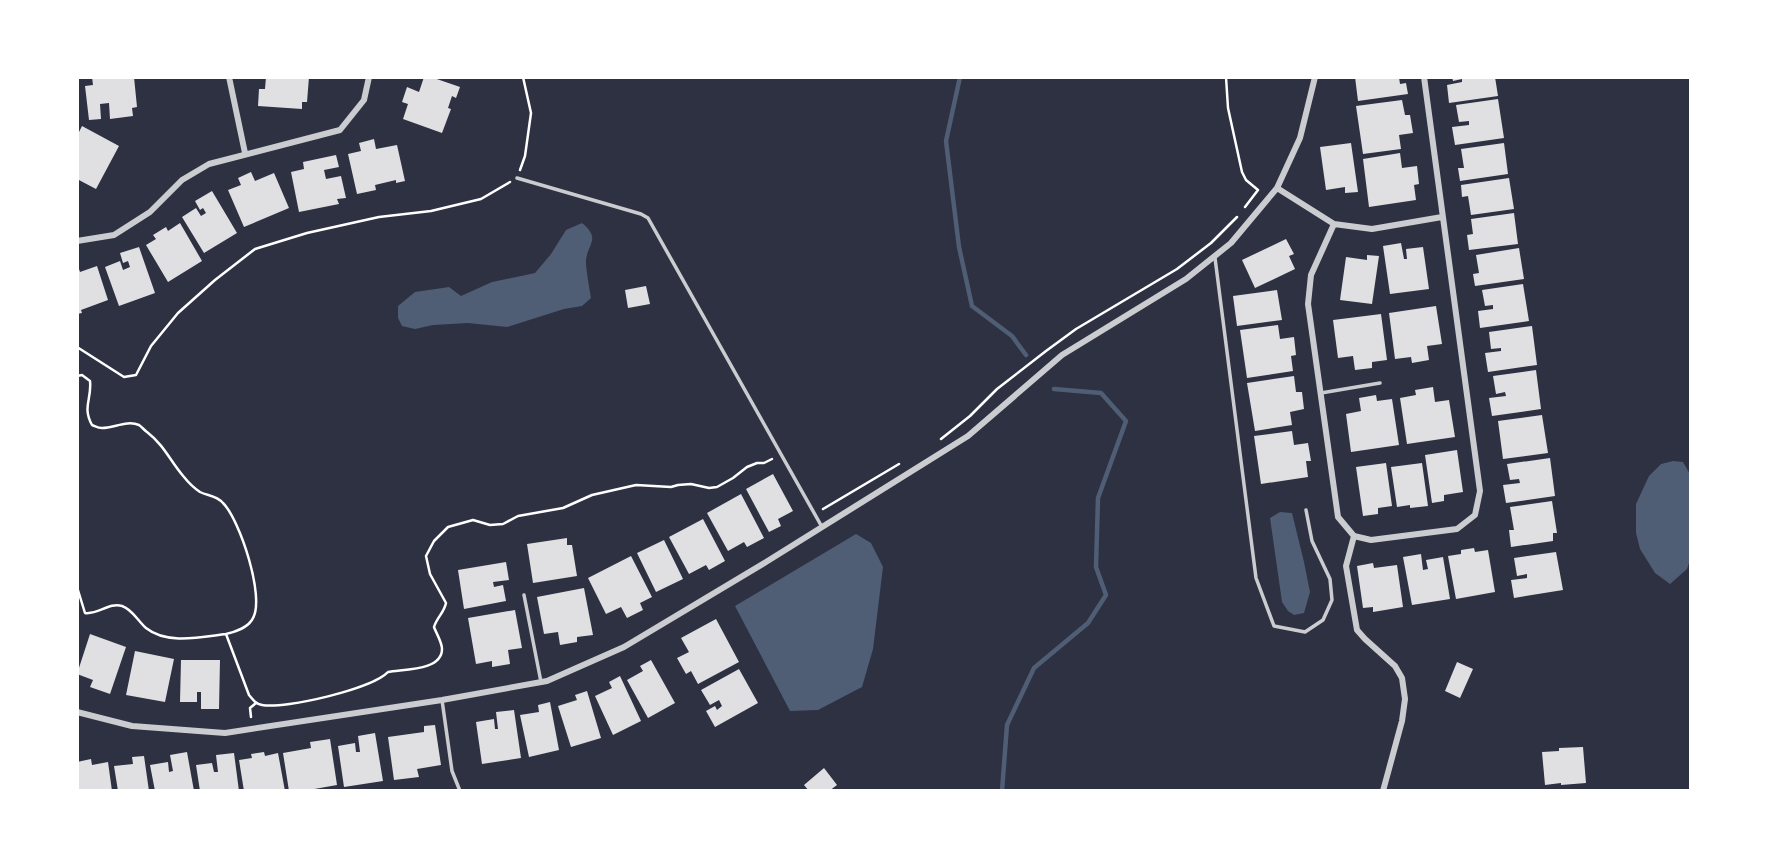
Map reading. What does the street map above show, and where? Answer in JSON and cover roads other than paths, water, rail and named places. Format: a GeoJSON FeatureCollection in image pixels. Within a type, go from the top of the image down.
{"type":"FeatureCollection","features":[{"type":"Feature","properties":{"kind":"street"},"geometry":{"type":"LineString","coordinates":[[229,77],[245,153]]}},
{"type":"Feature","properties":{"kind":"street"},"geometry":{"type":"LineString","coordinates":[[77,241],[114,235],[150,212],[182,180],[209,164],[340,130],[364,100],[369,77]]}},
{"type":"Feature","properties":{"kind":"street"},"geometry":{"type":"LineString","coordinates":[[77,712],[132,726],[225,733],[541,682],[624,647],[968,436],[1062,355],[1186,279],[1231,243],[1277,188],[1300,138],[1315,77]]}},
{"type":"Feature","properties":{"kind":"street"},"geometry":{"type":"LineString","coordinates":[[1334,224],[1311,275],[1308,304],[1338,517],[1354,536],[1371,540],[1457,529],[1475,515],[1480,491],[1424,77]]}},
{"type":"Feature","properties":{"kind":"street"},"geometry":{"type":"LineString","coordinates":[[1277,188],[1334,224],[1372,229],[1442,217]]}},
{"type":"Feature","properties":{"kind":"street"},"geometry":{"type":"LineString","coordinates":[[1354,536],[1346,566],[1357,630],[1395,666],[1402,678],[1405,699],[1402,721],[1383,791]]}},
{"type":"Feature","properties":{"kind":"lane"},"geometry":{"type":"LineString","coordinates":[[517,178],[648,218],[822,527]]}},
{"type":"Feature","properties":{"kind":"lane"},"geometry":{"type":"LineString","coordinates":[[1215,256],[1256,578],[1275,626],[1305,632],[1323,620],[1332,600],[1330,579],[1312,541],[1306,510]]}},
{"type":"Feature","properties":{"kind":"lane"},"geometry":{"type":"LineString","coordinates":[[1321,393],[1380,383]]}},
{"type":"Feature","properties":{"kind":"lane"},"geometry":{"type":"LineString","coordinates":[[524,594],[541,682]]}},
{"type":"Feature","properties":{"kind":"lane"},"geometry":{"type":"LineString","coordinates":[[442,700],[452,771],[460,791]]}},
{"type":"Feature","properties":{"kind":"water"},"geometry":{"type":"Polygon","coordinates":[[[582,223],[592,238],[586,257],[591,298],[582,306],[507,327],[468,323],[415,329],[402,326],[398,318],[398,306],[415,292],[449,287],[461,296],[492,282],[535,273],[566,230],[582,223]]]}},
{"type":"Feature","properties":{"kind":"water"},"geometry":{"type":"Polygon","coordinates":[[[1683,462],[1691,476],[1691,557],[1687,569],[1670,584],[1655,573],[1640,549],[1636,533],[1636,504],[1649,476],[1661,464],[1683,462]]]}},
{"type":"Feature","properties":{"kind":"water"},"geometry":{"type":"Polygon","coordinates":[[[1280,512],[1292,513],[1310,592],[1304,613],[1294,615],[1282,602],[1270,518],[1280,512]]]}},
{"type":"Feature","properties":{"kind":"water"},"geometry":{"type":"Polygon","coordinates":[[[856,534],[871,543],[883,567],[873,649],[862,687],[818,710],[790,711],[735,606],[856,534]]]}},
{"type":"Feature","properties":{"kind":"waterway"},"geometry":{"type":"LineString","coordinates":[[960,77],[946,141],[959,247],[972,306],[1012,336],[1026,355]]}},
{"type":"Feature","properties":{"kind":"waterway"},"geometry":{"type":"LineString","coordinates":[[1002,791],[1007,725],[1034,668],[1088,623],[1106,595],[1096,567],[1098,498],[1126,421],[1101,393],[1054,389]]}}]}
